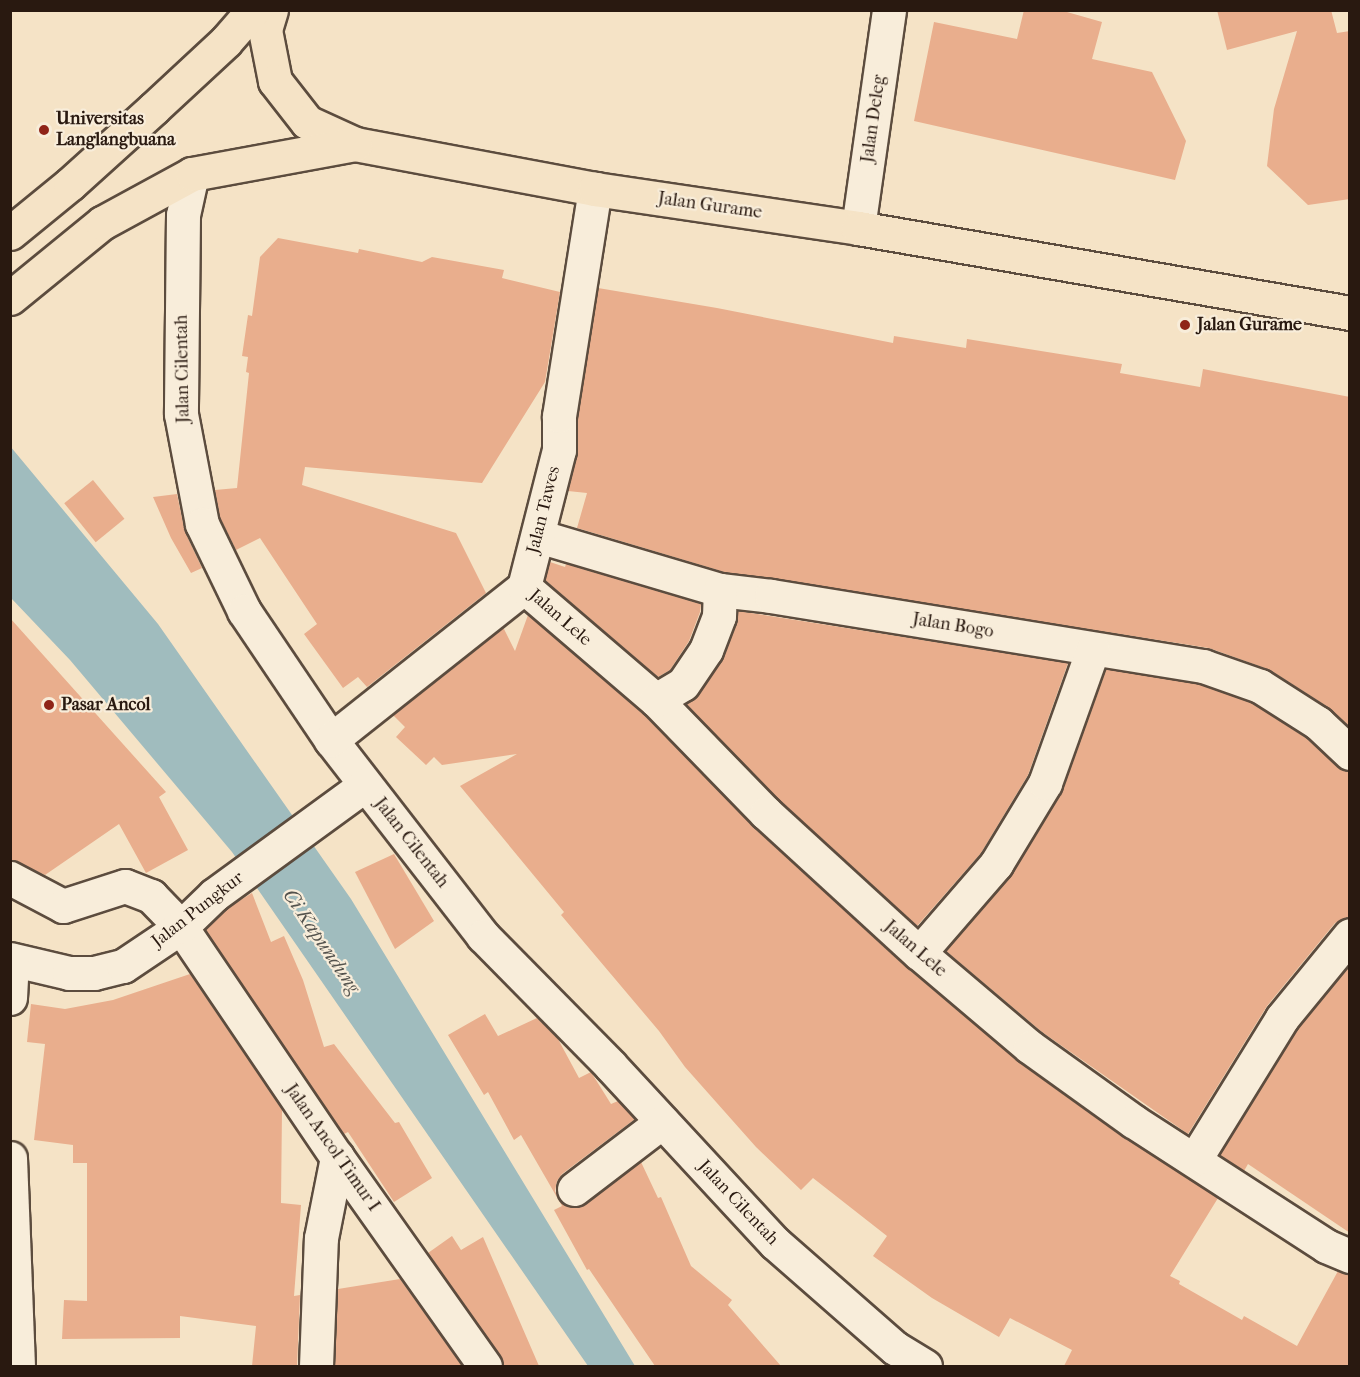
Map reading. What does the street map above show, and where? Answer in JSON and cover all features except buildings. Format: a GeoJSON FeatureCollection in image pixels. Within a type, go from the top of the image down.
{"type":"FeatureCollection","features":[{"type":"Feature","properties":{"kind":"main road"},"geometry":{"type":"LineString","coordinates":[[10,233],[70,184],[154,108],[226,41],[253,10]]}},
{"type":"Feature","properties":{"kind":"main road"},"geometry":{"type":"LineString","coordinates":[[271,10],[265,30],[275,81],[307,122],[355,144]]}},
{"type":"Feature","properties":{"kind":"main road"},"geometry":{"type":"LineString","coordinates":[[10,298],[102,223],[192,174],[355,144]]}},
{"type":"Feature","properties":{"kind":"main road","name":"Jalan Gurame"},"geometry":{"type":"LineString","coordinates":[[355,144],[595,189],[858,228],[1350,313]]}},
{"type":"Feature","properties":{"kind":"street","name":"Jalan Deleg"},"geometry":{"type":"LineString","coordinates":[[858,228],[889,10]]}},
{"type":"Feature","properties":{"kind":"street","name":"Jalan Cilentah"},"geometry":{"type":"LineString","coordinates":[[192,174],[183,215],[181,414],[202,524],[244,611],[331,741],[483,936],[775,1243],[895,1348],[925,1366]]}},
{"type":"Feature","properties":{"kind":"street","name":"Jalan Tawes"},"geometry":{"type":"LineString","coordinates":[[524,587],[559,450],[559,416],[595,189]]}},
{"type":"Feature","properties":{"kind":"street","name":"Jalan Bogo"},"geometry":{"type":"LineString","coordinates":[[538,536],[720,590],[771,596],[1203,666],[1260,686],[1318,723],[1350,753]]}},
{"type":"Feature","properties":{"kind":"street"},"geometry":{"type":"LineString","coordinates":[[331,741],[524,587]]}},
{"type":"Feature","properties":{"kind":"street","name":"Jalan Lele"},"geometry":{"type":"LineString","coordinates":[[524,587],[656,700],[766,813],[919,953],[1030,1047],[1133,1121],[1195,1159],[1326,1246],[1350,1256]]}},
{"type":"Feature","properties":{"kind":"street"},"geometry":{"type":"LineString","coordinates":[[656,700],[683,684],[706,650],[719,616],[720,590]]}},
{"type":"Feature","properties":{"kind":"street"},"geometry":{"type":"LineString","coordinates":[[919,953],[996,864],[1045,783],[1093,649]]}},
{"type":"Feature","properties":{"kind":"street","name":"Jalan Pungkur"},"geometry":{"type":"LineString","coordinates":[[11,959],[69,973],[94,973],[123,966],[181,927],[214,895],[365,785]]}},
{"type":"Feature","properties":{"kind":"street","name":"Jalan Ancol Timur I"},"geometry":{"type":"LineString","coordinates":[[10,878],[63,906],[125,886],[151,896],[181,927],[337,1157],[485,1366]]}},
{"type":"Feature","properties":{"kind":"street"},"geometry":{"type":"LineString","coordinates":[[1195,1159],[1282,1018],[1350,935]]}},
{"type":"Feature","properties":{"kind":"street"},"geometry":{"type":"LineString","coordinates":[[10,998],[11,959]]}},
{"type":"Feature","properties":{"kind":"street"},"geometry":{"type":"LineString","coordinates":[[574,1189],[662,1122]]}},
{"type":"Feature","properties":{"kind":"street"},"geometry":{"type":"LineString","coordinates":[[316,1366],[321,1238],[337,1157]]}},
{"type":"Feature","properties":{"kind":"street"},"geometry":{"type":"LineString","coordinates":[[10,1158],[18,1366]]}},
{"type":"Feature","properties":{"kind":"water","name":"Ci Kapundung"},"geometry":{"type":"Polygon","coordinates":[[[10,446],[158,624],[351,899],[635,1366],[588,1366],[232,852],[70,660],[11,598],[10,446]]]}},
{"type":"Feature","properties":{"kind":"place","name":"Universitas Langlangbuana"},"geometry":{"type":"Point","coordinates":[44,130]}},
{"type":"Feature","properties":{"kind":"place","name":"Jalan Gurame"},"geometry":{"type":"Point","coordinates":[1185,325]}},
{"type":"Feature","properties":{"kind":"place","name":"Pasar Ancol"},"geometry":{"type":"Point","coordinates":[49,705]}}]}
